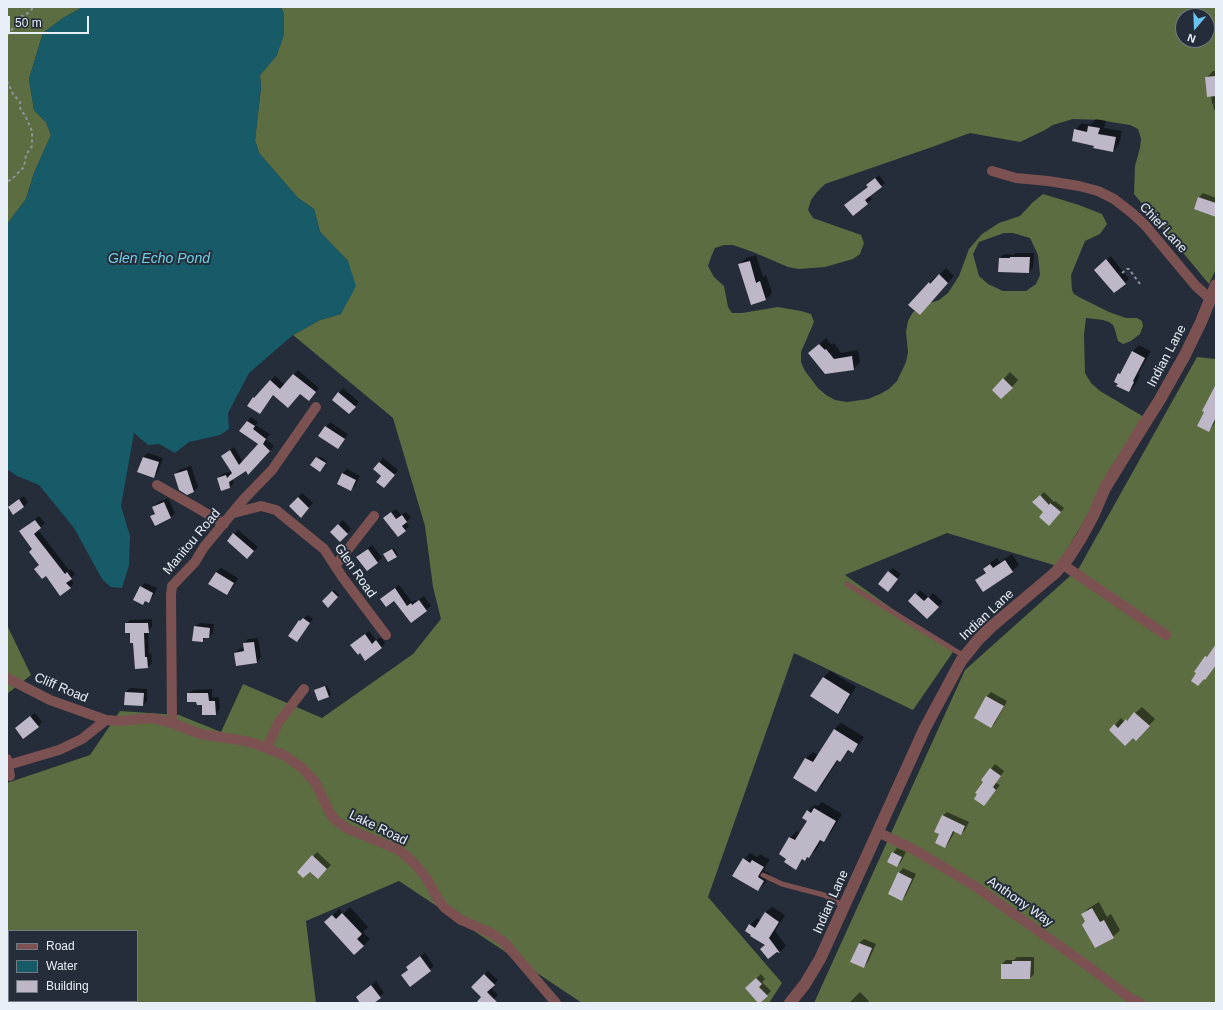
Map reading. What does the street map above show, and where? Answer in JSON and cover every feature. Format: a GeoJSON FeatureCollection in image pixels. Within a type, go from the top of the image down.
{"type":"FeatureCollection","features":[{"type":"Feature","properties":{"kind":"street","name":"Chief Lane"},"geometry":{"type":"LineString","coordinates":[[992,171],[1016,178],[1079,186],[1098,191],[1114,199],[1146,225],[1195,285],[1213,298]]}},
{"type":"Feature","properties":{"kind":"street","name":"Indian Lane"},"geometry":{"type":"LineString","coordinates":[[790,1003],[814,970],[845,906],[925,728],[964,656],[991,627],[1055,573],[1069,557],[1093,516],[1105,488],[1159,401],[1181,362],[1213,298],[1216,285]]}},
{"type":"Feature","properties":{"kind":"street","name":"Manitou Road"},"geometry":{"type":"LineString","coordinates":[[172,723],[172,586],[195,562],[204,547],[234,513],[243,500],[272,470],[316,407]]}},
{"type":"Feature","properties":{"kind":"street"},"geometry":{"type":"LineString","coordinates":[[156,485],[224,524]]}},
{"type":"Feature","properties":{"kind":"street","name":"Glen Road"},"geometry":{"type":"LineString","coordinates":[[234,513],[261,506],[276,510],[324,549],[386,636]]}},
{"type":"Feature","properties":{"kind":"street"},"geometry":{"type":"LineString","coordinates":[[335,566],[374,516]]}},
{"type":"Feature","properties":{"kind":"street"},"geometry":{"type":"LineString","coordinates":[[1062,564],[1166,635]]}},
{"type":"Feature","properties":{"kind":"street","name":"Cliff Road"},"geometry":{"type":"LineString","coordinates":[[7,678],[50,700],[106,720]]}},
{"type":"Feature","properties":{"kind":"street"},"geometry":{"type":"LineString","coordinates":[[267,748],[278,723],[304,689]]}},
{"type":"Feature","properties":{"kind":"street","name":"Lake Road"},"geometry":{"type":"LineString","coordinates":[[106,720],[152,718],[172,723],[200,734],[238,740],[267,748],[284,755],[301,767],[315,782],[335,820],[348,829],[399,850],[414,863],[428,881],[439,901],[445,908],[461,920],[491,933],[504,942],[556,1003]]}},
{"type":"Feature","properties":{"kind":"street"},"geometry":{"type":"LineString","coordinates":[[10,776],[8,762],[59,750],[82,739],[106,720]]}},
{"type":"Feature","properties":{"kind":"street","name":"Anthony Way"},"geometry":{"type":"LineString","coordinates":[[878,832],[918,852],[973,885],[1088,966],[1130,998],[1140,1003]]}},
{"type":"Feature","properties":{"kind":"lane"},"geometry":{"type":"LineString","coordinates":[[847,584],[964,656]]}},
{"type":"Feature","properties":{"kind":"lane"},"geometry":{"type":"LineString","coordinates":[[763,875],[782,884],[824,895],[845,906]]}},
{"type":"Feature","properties":{"kind":"path"},"geometry":{"type":"LineString","coordinates":[[7,35],[15,26],[15,22],[18,18],[28,13],[33,7]]}},
{"type":"Feature","properties":{"kind":"path"},"geometry":{"type":"LineString","coordinates":[[7,81],[13,94],[20,102],[22,112],[26,116],[26,121],[32,132],[32,146],[26,155],[24,167],[7,182]]}},
{"type":"Feature","properties":{"kind":"path"},"geometry":{"type":"LineString","coordinates":[[1122,273],[1128,269],[1140,284]]}},
{"type":"Feature","properties":{"kind":"green space"},"geometry":{"type":"Polygon","coordinates":[[[7,7],[83,7],[63,18],[43,33],[29,79],[34,110],[46,122],[51,135],[34,173],[26,199],[7,224],[7,7]]]}},
{"type":"Feature","properties":{"kind":"green space"},"geometry":{"type":"Polygon","coordinates":[[[281,7],[1216,7],[1216,269],[1209,284],[1134,194],[1135,166],[1141,139],[1138,129],[1130,125],[1101,120],[1073,119],[1053,125],[1020,142],[970,133],[825,184],[811,200],[808,210],[813,218],[861,235],[864,243],[860,254],[853,259],[825,267],[799,269],[788,267],[733,245],[724,245],[715,248],[708,266],[714,277],[724,286],[728,307],[732,313],[742,313],[778,307],[811,314],[814,322],[801,352],[801,362],[805,371],[818,388],[835,400],[847,402],[868,399],[889,389],[897,381],[906,362],[908,352],[906,332],[908,321],[913,312],[939,300],[948,293],[959,276],[969,249],[982,234],[999,223],[1020,216],[1043,194],[1102,214],[1107,224],[1100,234],[1085,241],[1071,275],[1072,290],[1074,294],[1109,312],[1126,318],[1137,318],[1142,321],[1143,326],[1140,334],[1131,341],[1123,344],[1118,341],[1113,325],[1109,322],[1086,318],[1084,335],[1085,373],[1091,383],[1100,391],[1144,417],[1141,426],[1057,566],[947,533],[845,575],[953,652],[913,710],[794,653],[708,897],[782,983],[769,1003],[582,1003],[399,881],[306,921],[316,1003],[7,1003],[7,783],[90,755],[120,711],[179,715],[221,732],[243,684],[322,718],[413,654],[441,619],[433,587],[425,526],[393,418],[293,335],[320,320],[341,314],[348,261],[320,232],[314,209],[298,198],[259,153],[255,140],[261,87],[260,75],[277,55],[284,14],[281,7]],[[1004,233],[979,242],[973,254],[979,276],[988,284],[1003,291],[1026,291],[1036,284],[1040,275],[1038,255],[1030,238],[1013,233],[1004,233]]]}},
{"type":"Feature","properties":{"kind":"green space"},"geometry":{"type":"Polygon","coordinates":[[[1197,357],[1216,359],[1216,1003],[814,1003],[965,670],[1079,568],[1197,357]]]}},
{"type":"Feature","properties":{"kind":"green space"},"geometry":{"type":"Polygon","coordinates":[[[7,625],[31,675],[7,694],[7,625]]]}},
{"type":"Feature","properties":{"kind":"water","name":"Glen Echo Pond"},"geometry":{"type":"Polygon","coordinates":[[[83,7],[281,7],[284,14],[284,35],[277,55],[260,75],[261,87],[255,140],[259,153],[298,198],[314,209],[320,232],[348,261],[356,286],[341,314],[320,320],[293,335],[249,373],[228,413],[229,429],[220,435],[189,442],[175,453],[159,444],[148,445],[134,433],[121,506],[130,536],[129,565],[122,588],[111,587],[102,579],[74,528],[39,485],[17,476],[7,469],[7,224],[26,199],[34,173],[51,135],[46,122],[34,110],[29,79],[43,33],[63,18],[83,7]]]}},
{"type":"Feature","properties":{"kind":"building"},"geometry":{"type":"Polygon","coordinates":[[[1216,76],[1216,96],[1207,97],[1205,77],[1216,76]]]}},
{"type":"Feature","properties":{"kind":"building"},"geometry":{"type":"Polygon","coordinates":[[[1088,126],[1100,128],[1098,134],[1116,137],[1113,152],[1093,148],[1094,146],[1072,141],[1074,129],[1087,132],[1088,126]]]}},
{"type":"Feature","properties":{"kind":"building"},"geometry":{"type":"Polygon","coordinates":[[[875,178],[882,187],[865,200],[868,204],[853,216],[844,205],[868,187],[866,185],[875,178]]]}},
{"type":"Feature","properties":{"kind":"building"},"geometry":{"type":"Polygon","coordinates":[[[1198,197],[1216,203],[1216,217],[1194,209],[1198,197]]]}},
{"type":"Feature","properties":{"kind":"building"},"geometry":{"type":"Polygon","coordinates":[[[1030,257],[1029,273],[998,272],[999,258],[1030,257]]]}},
{"type":"Feature","properties":{"kind":"building"},"geometry":{"type":"Polygon","coordinates":[[[1106,259],[1126,284],[1114,293],[1094,270],[1106,259]]]}},
{"type":"Feature","properties":{"kind":"building"},"geometry":{"type":"Polygon","coordinates":[[[750,261],[756,283],[760,281],[766,300],[751,305],[738,264],[750,261]]]}},
{"type":"Feature","properties":{"kind":"building"},"geometry":{"type":"Polygon","coordinates":[[[939,274],[948,283],[920,315],[908,305],[929,282],[930,284],[939,274]]]}},
{"type":"Feature","properties":{"kind":"building"},"geometry":{"type":"Polygon","coordinates":[[[819,344],[825,350],[826,349],[834,359],[852,356],[854,370],[825,374],[808,353],[819,344]]]}},
{"type":"Feature","properties":{"kind":"building"},"geometry":{"type":"Polygon","coordinates":[[[1132,351],[1145,358],[1129,392],[1116,386],[1118,384],[1114,382],[1132,351]]]}},
{"type":"Feature","properties":{"kind":"building"},"geometry":{"type":"Polygon","coordinates":[[[293,374],[316,392],[309,401],[300,394],[288,408],[273,395],[260,414],[247,406],[253,397],[254,398],[270,380],[280,389],[293,374]]]}},
{"type":"Feature","properties":{"kind":"building"},"geometry":{"type":"Polygon","coordinates":[[[1003,378],[1013,388],[1001,399],[992,390],[1003,378]]]}},
{"type":"Feature","properties":{"kind":"building"},"geometry":{"type":"Polygon","coordinates":[[[1216,384],[1216,417],[1209,432],[1197,426],[1204,412],[1202,411],[1216,384]]]}},
{"type":"Feature","properties":{"kind":"building"},"geometry":{"type":"Polygon","coordinates":[[[338,392],[356,407],[349,414],[332,400],[338,392]]]}},
{"type":"Feature","properties":{"kind":"building"},"geometry":{"type":"Polygon","coordinates":[[[247,421],[255,426],[253,429],[266,439],[263,444],[270,451],[248,475],[246,471],[229,482],[230,488],[221,491],[217,478],[226,475],[227,478],[232,473],[221,456],[230,450],[239,465],[258,444],[239,431],[247,421]]]}},
{"type":"Feature","properties":{"kind":"building"},"geometry":{"type":"Polygon","coordinates":[[[325,426],[345,439],[338,449],[318,436],[325,426]]]}},
{"type":"Feature","properties":{"kind":"building"},"geometry":{"type":"Polygon","coordinates":[[[143,457],[159,462],[154,478],[137,472],[143,457]]]}},
{"type":"Feature","properties":{"kind":"building"},"geometry":{"type":"Polygon","coordinates":[[[316,457],[326,463],[320,472],[310,465],[316,457]]]}},
{"type":"Feature","properties":{"kind":"building"},"geometry":{"type":"Polygon","coordinates":[[[379,462],[395,475],[384,488],[376,482],[381,476],[373,469],[379,462]]]}},
{"type":"Feature","properties":{"kind":"building"},"geometry":{"type":"Polygon","coordinates":[[[187,470],[194,492],[187,495],[179,490],[174,474],[187,470]]]}},
{"type":"Feature","properties":{"kind":"building"},"geometry":{"type":"Polygon","coordinates":[[[342,473],[356,480],[351,491],[337,484],[342,473]]]}},
{"type":"Feature","properties":{"kind":"building"},"geometry":{"type":"Polygon","coordinates":[[[1040,495],[1049,505],[1050,503],[1061,512],[1049,526],[1039,517],[1043,512],[1032,502],[1040,495]]]}},
{"type":"Feature","properties":{"kind":"building"},"geometry":{"type":"Polygon","coordinates":[[[298,497],[309,508],[301,518],[289,506],[298,497]]]}},
{"type":"Feature","properties":{"kind":"building"},"geometry":{"type":"Polygon","coordinates":[[[19,499],[24,507],[13,515],[8,507],[19,499]]]}},
{"type":"Feature","properties":{"kind":"building"},"geometry":{"type":"Polygon","coordinates":[[[164,502],[171,518],[155,526],[150,516],[155,514],[152,507],[164,502]]]}},
{"type":"Feature","properties":{"kind":"building"},"geometry":{"type":"Polygon","coordinates":[[[391,512],[396,519],[402,515],[407,522],[402,526],[406,531],[398,537],[383,518],[391,512]]]}},
{"type":"Feature","properties":{"kind":"building"},"geometry":{"type":"Polygon","coordinates":[[[35,520],[41,528],[34,534],[65,574],[67,572],[72,579],[66,583],[71,588],[60,596],[46,576],[42,579],[34,569],[39,565],[29,552],[32,549],[19,531],[35,520]]]}},
{"type":"Feature","properties":{"kind":"building"},"geometry":{"type":"Polygon","coordinates":[[[338,524],[348,534],[340,542],[330,532],[338,524]]]}},
{"type":"Feature","properties":{"kind":"building"},"geometry":{"type":"Polygon","coordinates":[[[233,533],[254,551],[247,559],[227,541],[233,533]]]}},
{"type":"Feature","properties":{"kind":"building"},"geometry":{"type":"Polygon","coordinates":[[[368,549],[378,563],[367,571],[356,557],[368,549]]]}},
{"type":"Feature","properties":{"kind":"building"},"geometry":{"type":"Polygon","coordinates":[[[392,549],[397,557],[388,562],[383,554],[392,549]]]}},
{"type":"Feature","properties":{"kind":"building"},"geometry":{"type":"Polygon","coordinates":[[[1005,560],[1013,572],[983,592],[975,580],[986,573],[983,569],[990,564],[993,568],[1005,560]]]}},
{"type":"Feature","properties":{"kind":"building"},"geometry":{"type":"Polygon","coordinates":[[[888,571],[898,579],[888,592],[878,584],[888,571]]]}},
{"type":"Feature","properties":{"kind":"building"},"geometry":{"type":"Polygon","coordinates":[[[216,572],[234,583],[227,595],[208,584],[216,572]]]}},
{"type":"Feature","properties":{"kind":"building"},"geometry":{"type":"Polygon","coordinates":[[[140,586],[153,593],[149,603],[145,601],[143,605],[133,600],[140,586]]]}},
{"type":"Feature","properties":{"kind":"building"},"geometry":{"type":"Polygon","coordinates":[[[395,588],[407,606],[411,603],[412,605],[419,600],[427,611],[411,623],[394,601],[386,607],[380,599],[395,588]]]}},
{"type":"Feature","properties":{"kind":"building"},"geometry":{"type":"Polygon","coordinates":[[[332,591],[338,597],[328,608],[322,601],[332,591]]]}},
{"type":"Feature","properties":{"kind":"building"},"geometry":{"type":"Polygon","coordinates":[[[915,593],[924,601],[928,597],[939,607],[927,619],[908,601],[915,593]]]}},
{"type":"Feature","properties":{"kind":"building"},"geometry":{"type":"Polygon","coordinates":[[[303,618],[310,623],[297,642],[288,636],[299,620],[300,621],[303,618]]]}},
{"type":"Feature","properties":{"kind":"building"},"geometry":{"type":"Polygon","coordinates":[[[125,623],[148,623],[149,633],[144,633],[145,657],[147,657],[148,668],[135,669],[133,643],[130,643],[130,633],[125,633],[125,623]]]}},
{"type":"Feature","properties":{"kind":"building"},"geometry":{"type":"Polygon","coordinates":[[[194,626],[210,628],[209,638],[203,638],[203,642],[192,641],[194,626]]]}},
{"type":"Feature","properties":{"kind":"building"},"geometry":{"type":"Polygon","coordinates":[[[365,634],[372,644],[376,640],[382,648],[365,661],[360,653],[358,655],[350,645],[365,634]]]}},
{"type":"Feature","properties":{"kind":"building"},"geometry":{"type":"Polygon","coordinates":[[[254,642],[257,663],[236,666],[234,653],[244,651],[243,643],[254,642]]]}},
{"type":"Feature","properties":{"kind":"building"},"geometry":{"type":"Polygon","coordinates":[[[1216,644],[1216,665],[1205,680],[1204,679],[1198,686],[1191,681],[1196,673],[1194,672],[1205,656],[1207,657],[1216,644]]]}},
{"type":"Feature","properties":{"kind":"building"},"geometry":{"type":"Polygon","coordinates":[[[823,677],[850,694],[838,714],[810,696],[823,677]]]}},
{"type":"Feature","properties":{"kind":"building"},"geometry":{"type":"Polygon","coordinates":[[[325,686],[329,697],[318,701],[314,690],[325,686]]]}},
{"type":"Feature","properties":{"kind":"building"},"geometry":{"type":"Polygon","coordinates":[[[125,692],[144,693],[143,706],[124,705],[125,692]]]}},
{"type":"Feature","properties":{"kind":"building"},"geometry":{"type":"Polygon","coordinates":[[[187,693],[208,693],[209,701],[215,701],[216,715],[202,715],[202,705],[197,705],[196,702],[187,702],[187,693]]]}},
{"type":"Feature","properties":{"kind":"building"},"geometry":{"type":"Polygon","coordinates":[[[986,696],[1004,706],[991,728],[974,718],[986,696]]]}},
{"type":"Feature","properties":{"kind":"building"},"geometry":{"type":"Polygon","coordinates":[[[1134,712],[1150,726],[1136,741],[1133,738],[1125,746],[1109,730],[1114,724],[1118,728],[1126,719],[1127,721],[1134,712]]]}},
{"type":"Feature","properties":{"kind":"building"},"geometry":{"type":"Polygon","coordinates":[[[30,716],[39,727],[23,739],[15,728],[30,716]]]}},
{"type":"Feature","properties":{"kind":"building"},"geometry":{"type":"Polygon","coordinates":[[[834,729],[858,744],[853,753],[848,750],[840,762],[837,760],[816,792],[793,778],[805,758],[813,762],[834,729]]]}},
{"type":"Feature","properties":{"kind":"building"},"geometry":{"type":"Polygon","coordinates":[[[990,768],[1001,776],[993,787],[996,790],[984,806],[974,799],[977,794],[975,793],[983,782],[981,780],[990,768]]]}},
{"type":"Feature","properties":{"kind":"building"},"geometry":{"type":"Polygon","coordinates":[[[814,808],[836,821],[824,842],[820,840],[809,858],[807,857],[805,861],[802,859],[796,870],[784,862],[786,859],[779,854],[789,837],[795,840],[807,821],[802,818],[807,810],[811,813],[814,808]]]}},
{"type":"Feature","properties":{"kind":"building"},"geometry":{"type":"Polygon","coordinates":[[[942,815],[965,826],[961,835],[953,831],[945,848],[935,843],[939,834],[934,832],[942,815]]]}},
{"type":"Feature","properties":{"kind":"building"},"geometry":{"type":"Polygon","coordinates":[[[892,852],[902,857],[897,867],[887,862],[892,852]]]}},
{"type":"Feature","properties":{"kind":"building"},"geometry":{"type":"Polygon","coordinates":[[[312,855],[327,869],[318,879],[310,872],[303,878],[297,872],[312,855]]]}},
{"type":"Feature","properties":{"kind":"building"},"geometry":{"type":"Polygon","coordinates":[[[743,858],[750,863],[752,860],[764,867],[758,877],[764,881],[758,891],[732,876],[743,858]]]}},
{"type":"Feature","properties":{"kind":"building"},"geometry":{"type":"Polygon","coordinates":[[[898,872],[912,879],[902,901],[888,894],[898,872]]]}},
{"type":"Feature","properties":{"kind":"building"},"geometry":{"type":"Polygon","coordinates":[[[1092,908],[1100,922],[1104,920],[1114,938],[1095,948],[1082,925],[1085,921],[1081,914],[1092,908]]]}},
{"type":"Feature","properties":{"kind":"building"},"geometry":{"type":"Polygon","coordinates":[[[765,912],[779,922],[769,938],[780,953],[777,952],[768,959],[760,949],[765,945],[750,936],[751,935],[745,931],[749,924],[755,928],[765,912]]]}},
{"type":"Feature","properties":{"kind":"building"},"geometry":{"type":"Polygon","coordinates":[[[342,913],[362,934],[357,939],[364,946],[354,955],[324,922],[332,915],[336,919],[342,913]]]}},
{"type":"Feature","properties":{"kind":"building"},"geometry":{"type":"Polygon","coordinates":[[[859,943],[872,948],[864,968],[850,962],[859,943]]]}},
{"type":"Feature","properties":{"kind":"building"},"geometry":{"type":"Polygon","coordinates":[[[420,956],[431,971],[410,987],[401,975],[408,970],[406,967],[420,956]]]}},
{"type":"Feature","properties":{"kind":"building"},"geometry":{"type":"Polygon","coordinates":[[[1012,961],[1031,961],[1030,979],[1001,979],[1001,964],[1012,964],[1012,961]]]}},
{"type":"Feature","properties":{"kind":"building"},"geometry":{"type":"Polygon","coordinates":[[[484,974],[495,985],[487,992],[498,1003],[476,1003],[481,997],[471,987],[484,974]]]}},
{"type":"Feature","properties":{"kind":"building"},"geometry":{"type":"Polygon","coordinates":[[[756,978],[762,984],[759,987],[768,996],[760,1003],[758,1003],[745,988],[756,978]]]}},
{"type":"Feature","properties":{"kind":"building"},"geometry":{"type":"Polygon","coordinates":[[[371,985],[381,998],[374,1003],[360,1003],[356,997],[371,985]]]}}]}
